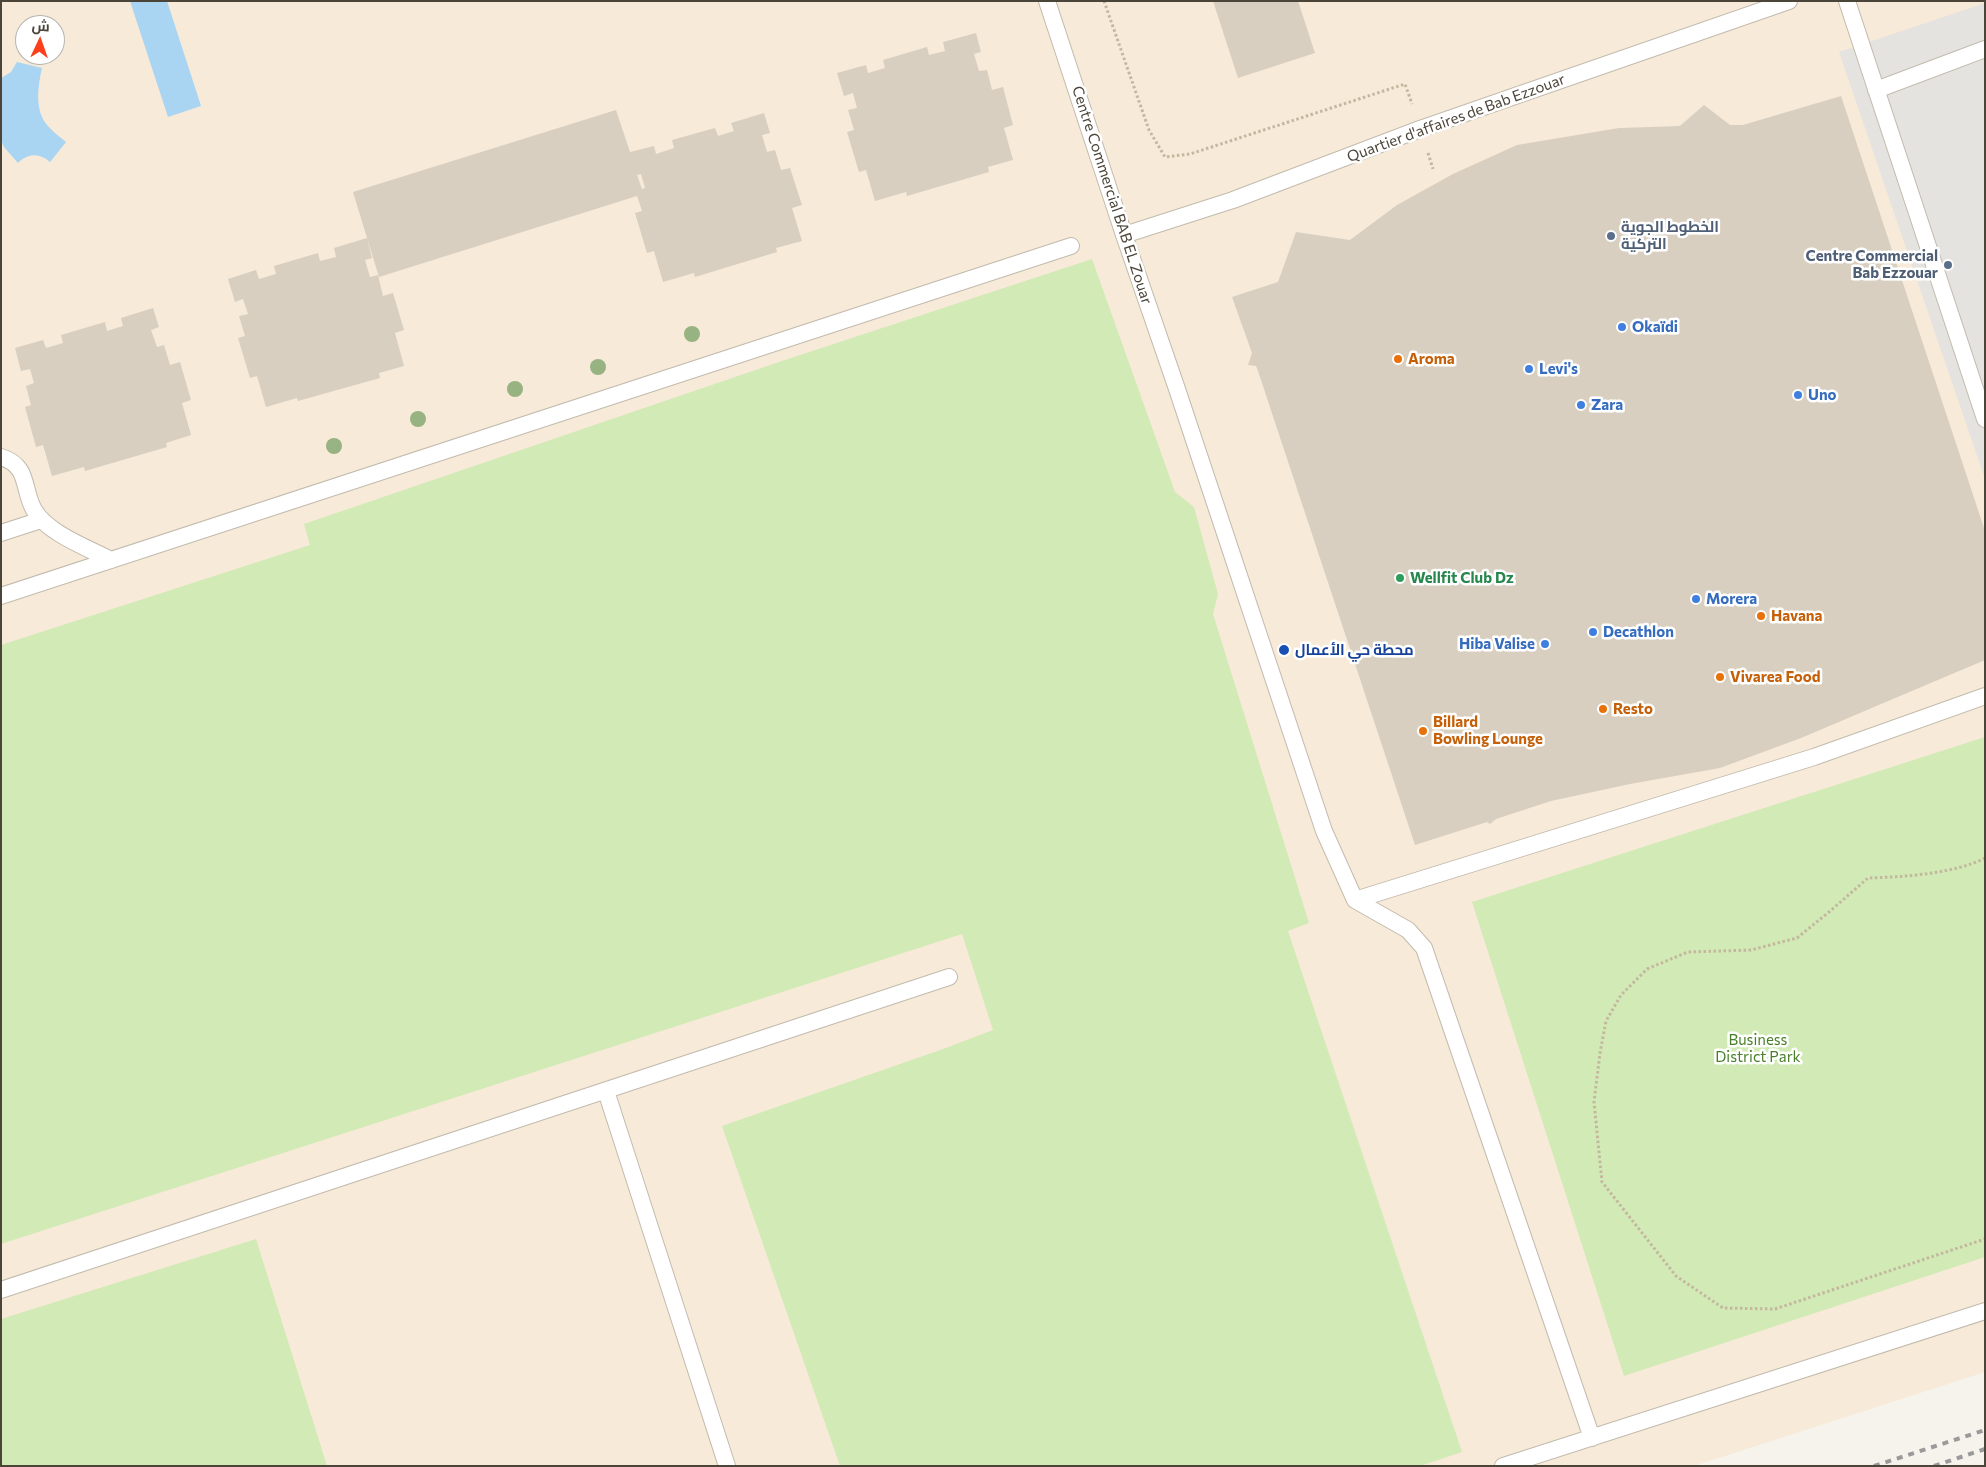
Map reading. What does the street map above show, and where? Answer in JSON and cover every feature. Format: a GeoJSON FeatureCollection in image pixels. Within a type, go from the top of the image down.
{"type":"FeatureCollection","features":[{"type":"Feature","properties":{"kind":"lane","name":"Centre Commercial BAB EL Zouar"},"geometry":{"type":"LineString","coordinates":[[1047,1],[1324,831],[1355,900]]}},
{"type":"Feature","properties":{"kind":"lane","name":"Quartier d'affaires de Bab Ezzouar"},"geometry":{"type":"LineString","coordinates":[[1124,235],[1233,200],[1420,129],[1789,1]]}},
{"type":"Feature","properties":{"kind":"lane"},"geometry":{"type":"LineString","coordinates":[[1846,1],[1985,419]]}},
{"type":"Feature","properties":{"kind":"lane"},"geometry":{"type":"LineString","coordinates":[[1876,90],[1985,50]]}},
{"type":"Feature","properties":{"kind":"lane"},"geometry":{"type":"LineString","coordinates":[[1,596],[1071,246]]}},
{"type":"Feature","properties":{"kind":"lane"},"geometry":{"type":"LineString","coordinates":[[1,457],[14,464],[22,473],[33,509],[41,520],[71,540],[111,560]]}},
{"type":"Feature","properties":{"kind":"lane"},"geometry":{"type":"LineString","coordinates":[[1,533],[41,520]]}},
{"type":"Feature","properties":{"kind":"lane"},"geometry":{"type":"LineString","coordinates":[[1355,900],[1814,757],[1985,696]]}},
{"type":"Feature","properties":{"kind":"lane"},"geometry":{"type":"LineString","coordinates":[[1355,900],[1408,930],[1424,948],[1592,1438]]}},
{"type":"Feature","properties":{"kind":"lane"},"geometry":{"type":"LineString","coordinates":[[1,1290],[949,977]]}},
{"type":"Feature","properties":{"kind":"lane"},"geometry":{"type":"LineString","coordinates":[[606,1091],[727,1466]]}},
{"type":"Feature","properties":{"kind":"lane"},"geometry":{"type":"LineString","coordinates":[[1503,1466],[1985,1311]]}},
{"type":"Feature","properties":{"kind":"path"},"geometry":{"type":"LineString","coordinates":[[1104,1],[1149,130],[1165,157],[1190,154],[1405,84],[1433,169]]}},
{"type":"Feature","properties":{"kind":"path"},"geometry":{"type":"LineString","coordinates":[[1985,858],[1971,865],[1900,877],[1868,878],[1797,938],[1751,950],[1688,952],[1647,969],[1621,995],[1606,1021],[1594,1102],[1602,1182],[1676,1276],[1723,1308],[1775,1309],[1985,1239]]}},
{"type":"Feature","properties":{"kind":"shaded area"},"geometry":{"type":"Polygon","coordinates":[[[1,1],[1985,1],[1985,1372],[1694,1466],[1,1466],[1,1]]]}},
{"type":"Feature","properties":{"kind":"shaded area","name":"Centre Commercial Bab Ezzouar"},"geometry":{"type":"Polygon","coordinates":[[[1985,3],[1985,479],[1839,52],[1985,3]]]}},
{"type":"Feature","properties":{"kind":"green space"},"geometry":{"type":"Polygon","coordinates":[[[1092,259],[1175,492],[1194,507],[1218,594],[1213,614],[1309,923],[1288,931],[1462,1452],[1420,1466],[840,1466],[722,1126],[993,1030],[962,934],[1,1244],[1,645],[310,545],[304,524],[782,361],[1092,259]]]}},
{"type":"Feature","properties":{"kind":"green space","name":"Business District Park"},"geometry":{"type":"Polygon","coordinates":[[[1985,737],[1985,1257],[1624,1376],[1472,902],[1985,737]]]}},
{"type":"Feature","properties":{"kind":"green space"},"geometry":{"type":"Polygon","coordinates":[[[256,1239],[327,1466],[1,1466],[1,1319],[256,1239]]]}},
{"type":"Feature","properties":{"kind":"water"},"geometry":{"type":"Polygon","coordinates":[[[130,1],[167,1],[201,106],[168,117],[130,1]]]}},
{"type":"Feature","properties":{"kind":"water"},"geometry":{"type":"Polygon","coordinates":[[[15,65],[30,65],[42,68],[38,90],[41,113],[48,126],[66,142],[50,162],[34,155],[26,157],[18,163],[4,147],[1,140],[1,78],[11,72],[15,65]]]}},
{"type":"Feature","properties":{"kind":"building"},"geometry":{"type":"Polygon","coordinates":[[[1213,1],[1298,1],[1315,53],[1238,78],[1213,1]]]}},
{"type":"Feature","properties":{"kind":"building"},"geometry":{"type":"Polygon","coordinates":[[[976,33],[981,52],[974,54],[979,71],[987,70],[992,90],[1003,87],[1013,125],[1004,128],[1013,160],[988,167],[989,172],[907,196],[906,192],[875,201],[866,170],[859,172],[847,132],[854,130],[848,110],[857,108],[853,93],[844,96],[837,73],[866,65],[868,73],[885,68],[883,60],[927,47],[929,55],[945,51],[943,42],[976,33]]]}},
{"type":"Feature","properties":{"kind":"building"},"geometry":{"type":"Polygon","coordinates":[[[1841,96],[1985,531],[1985,660],[1801,738],[1720,768],[1630,784],[1551,801],[1496,819],[1490,824],[1487,822],[1415,845],[1258,371],[1256,366],[1248,365],[1252,353],[1232,297],[1278,282],[1296,232],[1350,240],[1397,205],[1453,174],[1517,145],[1619,128],[1680,126],[1704,105],[1730,125],[1743,125],[1841,96]]]}},
{"type":"Feature","properties":{"kind":"building"},"geometry":{"type":"Polygon","coordinates":[[[616,110],[630,152],[654,146],[656,154],[674,148],[672,140],[715,128],[718,136],[734,131],[731,123],[764,113],[770,133],[762,135],[767,152],[775,150],[781,170],[790,168],[802,205],[792,208],[802,241],[776,248],[777,252],[695,277],[694,273],[663,282],[654,251],[647,253],[635,213],[642,211],[637,196],[379,277],[353,192],[616,110]],[[641,174],[637,175],[642,189],[645,188],[641,174]]]}},
{"type":"Feature","properties":{"kind":"building"},"geometry":{"type":"Polygon","coordinates":[[[367,238],[372,258],[365,260],[370,277],[378,275],[383,296],[393,293],[404,330],[395,333],[404,366],[379,373],[380,378],[298,401],[297,398],[266,407],[257,376],[250,378],[238,338],[245,336],[239,316],[248,314],[243,299],[235,302],[228,279],[256,270],[259,279],[276,274],[274,266],[318,253],[320,261],[336,257],[334,248],[367,238]]]}},
{"type":"Feature","properties":{"kind":"building"},"geometry":{"type":"Polygon","coordinates":[[[153,308],[159,327],[151,330],[157,347],[164,345],[170,365],[180,362],[191,400],[182,403],[191,435],[166,443],[167,447],[85,471],[84,467],[52,476],[43,445],[36,447],[25,407],[31,405],[26,386],[34,383],[30,369],[21,371],[15,348],[43,340],[46,348],[63,343],[61,335],[105,322],[107,331],[123,326],[121,318],[153,308]]]}},
{"type":"Feature","properties":{"kind":"railway"},"geometry":{"type":"LineString","coordinates":[[1874,1466],[1985,1430]]}},
{"type":"Feature","properties":{"kind":"railway"},"geometry":{"type":"LineString","coordinates":[[1934,1466],[1985,1449]]}},
{"type":"Feature","properties":{"kind":"place","name":"الخطوط الجوية التركية"},"geometry":{"type":"Point","coordinates":[1611,236]}},
{"type":"Feature","properties":{"kind":"place","name":"Centre Commercial Bab Ezzouar"},"geometry":{"type":"Point","coordinates":[1948,265]}},
{"type":"Feature","properties":{"kind":"place","name":"Okaïdi"},"geometry":{"type":"Point","coordinates":[1622,327]}},
{"type":"Feature","properties":{"kind":"place","name":"Aroma"},"geometry":{"type":"Point","coordinates":[1398,359]}},
{"type":"Feature","properties":{"kind":"place","name":"Levi's"},"geometry":{"type":"Point","coordinates":[1529,369]}},
{"type":"Feature","properties":{"kind":"place","name":"Uno"},"geometry":{"type":"Point","coordinates":[1798,395]}},
{"type":"Feature","properties":{"kind":"place","name":"Zara"},"geometry":{"type":"Point","coordinates":[1581,405]}},
{"type":"Feature","properties":{"kind":"place","name":"Wellfit Club Dz"},"geometry":{"type":"Point","coordinates":[1400,578]}},
{"type":"Feature","properties":{"kind":"place","name":"Morera"},"geometry":{"type":"Point","coordinates":[1696,599]}},
{"type":"Feature","properties":{"kind":"place","name":"Havana"},"geometry":{"type":"Point","coordinates":[1761,616]}},
{"type":"Feature","properties":{"kind":"place","name":"Decathlon"},"geometry":{"type":"Point","coordinates":[1593,632]}},
{"type":"Feature","properties":{"kind":"place","name":"Hiba Valise"},"geometry":{"type":"Point","coordinates":[1545,644]}},
{"type":"Feature","properties":{"kind":"place","name":"محطة حي الأعمال"},"geometry":{"type":"Point","coordinates":[1284,650]}},
{"type":"Feature","properties":{"kind":"place","name":"Vivarea Food"},"geometry":{"type":"Point","coordinates":[1720,677]}},
{"type":"Feature","properties":{"kind":"place","name":"Resto"},"geometry":{"type":"Point","coordinates":[1603,709]}},
{"type":"Feature","properties":{"kind":"place","name":"Billard Bowling Lounge"},"geometry":{"type":"Point","coordinates":[1423,731]}}]}
